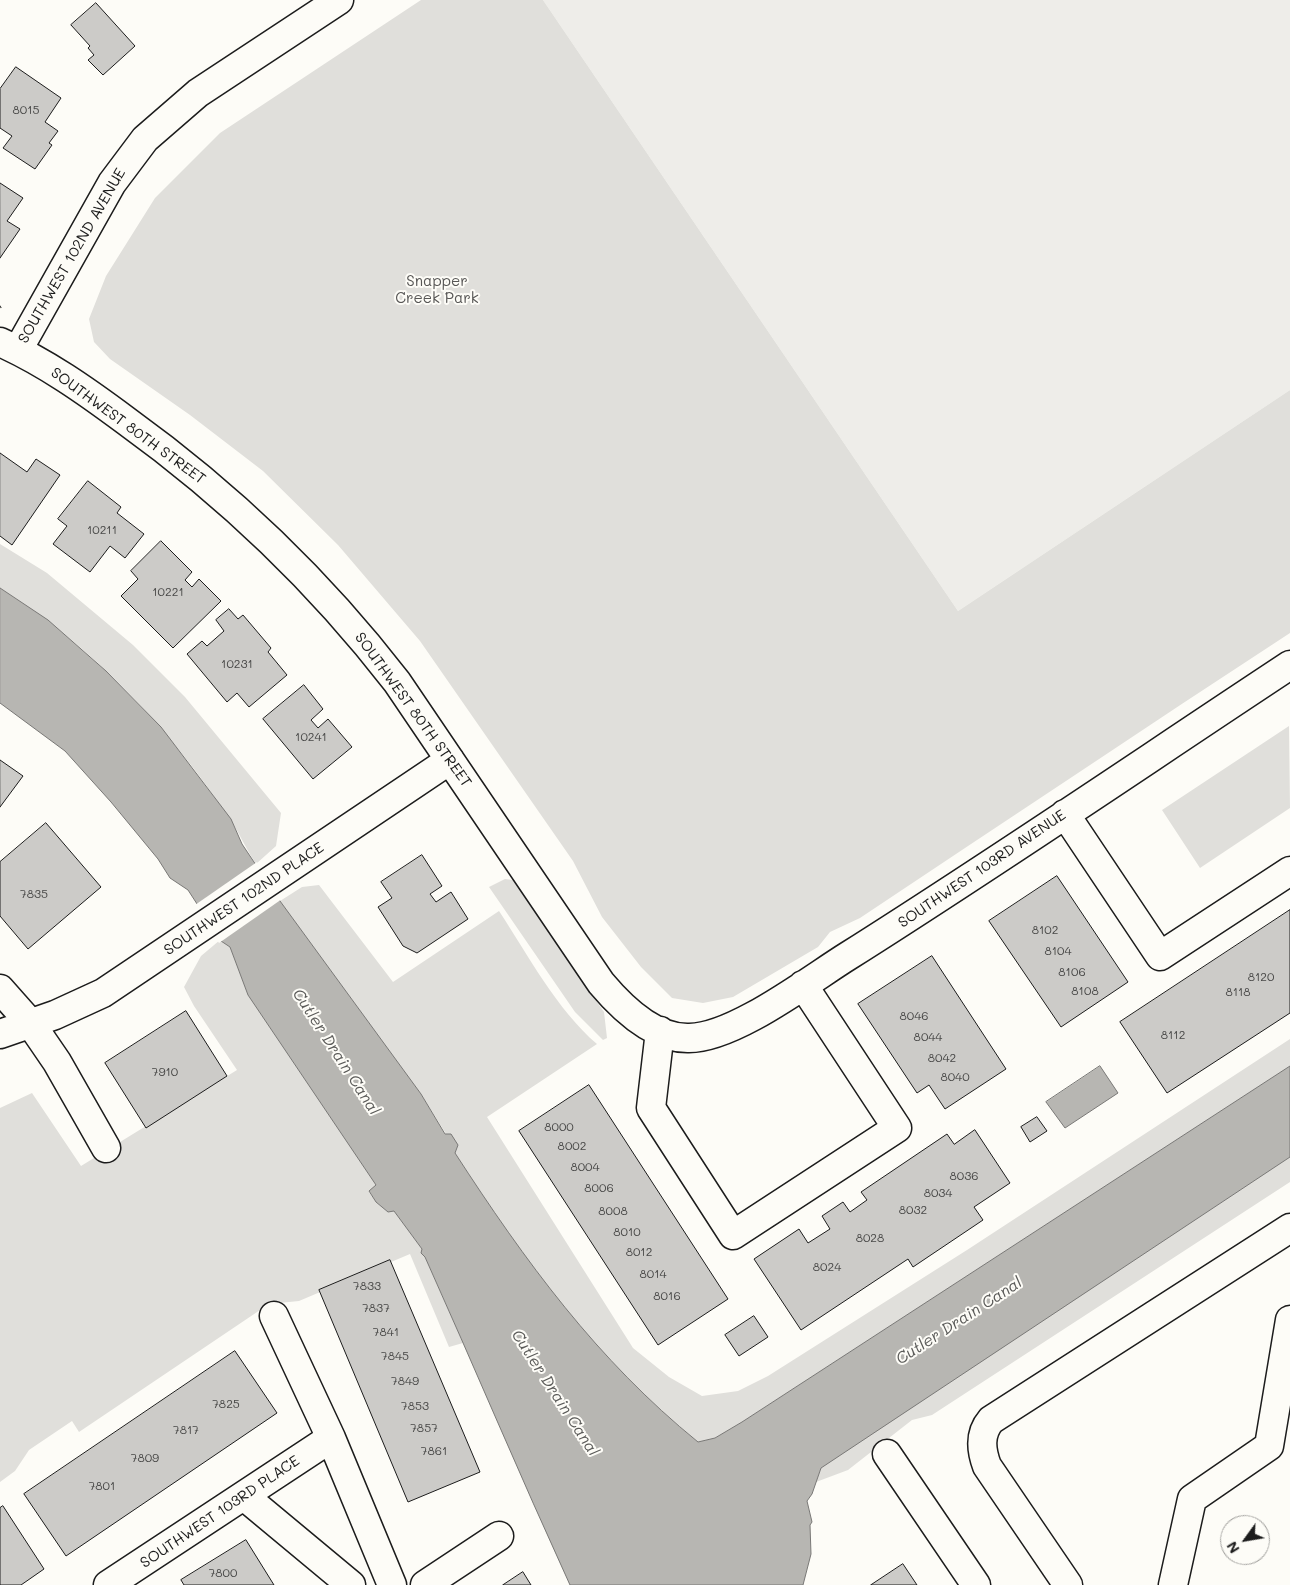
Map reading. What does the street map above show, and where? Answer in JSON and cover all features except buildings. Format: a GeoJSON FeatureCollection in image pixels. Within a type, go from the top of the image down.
{"type":"FeatureCollection","features":[{"type":"Feature","properties":{"kind":"street","name":"SOUTHWEST 102ND AVENUE"},"geometry":{"type":"LineString","coordinates":[[9,346],[112,182],[145,139],[198,93],[333,2]]}},
{"type":"Feature","properties":{"kind":"street","name":"SOUTHWEST 80TH STREET"},"geometry":{"type":"LineString","coordinates":[[9,346],[70,381],[174,456],[266,535],[303,571],[365,641],[397,682],[601,983],[630,1014],[660,1031]]}},
{"type":"Feature","properties":{"kind":"street","name":"SOUTHWEST 103RD AVENUE"},"geometry":{"type":"LineString","coordinates":[[660,1031],[688,1038],[727,1030],[803,985],[915,914],[1290,665]]}},
{"type":"Feature","properties":{"kind":"street","name":"SOUTHWEST 102ND PLACE"},"geometry":{"type":"LineString","coordinates":[[0,1034],[31,1024],[103,993],[450,760]]}},
{"type":"Feature","properties":{"kind":"street"},"geometry":{"type":"LineString","coordinates":[[1065,814],[1160,956],[1290,871]]}},
{"type":"Feature","properties":{"kind":"street"},"geometry":{"type":"LineString","coordinates":[[660,1031],[650,1108],[733,1235],[897,1128],[803,985]]}},
{"type":"Feature","properties":{"kind":"street"},"geometry":{"type":"LineString","coordinates":[[0,989],[31,1024],[60,1066],[106,1148]]}},
{"type":"Feature","properties":{"kind":"street"},"geometry":{"type":"LineString","coordinates":[[1068,1585],[987,1466],[983,1454],[982,1440],[986,1426],[999,1415],[1290,1228]]}},
{"type":"Feature","properties":{"kind":"street"},"geometry":{"type":"LineString","coordinates":[[274,1316],[331,1438],[392,1585]]}},
{"type":"Feature","properties":{"kind":"street"},"geometry":{"type":"LineString","coordinates":[[1173,1585],[1192,1499],[1269,1446],[1290,1320]]}},
{"type":"Feature","properties":{"kind":"street","name":"SOUTHWEST 103RD PLACE"},"geometry":{"type":"LineString","coordinates":[[108,1585],[331,1438]]}},
{"type":"Feature","properties":{"kind":"street"},"geometry":{"type":"LineString","coordinates":[[887,1454],[976,1585]]}},
{"type":"Feature","properties":{"kind":"street"},"geometry":{"type":"LineString","coordinates":[[244,1496],[351,1585]]}},
{"type":"Feature","properties":{"kind":"street"},"geometry":{"type":"LineString","coordinates":[[425,1585],[499,1536]]}},
{"type":"Feature","properties":{"kind":"shaded area"},"geometry":{"type":"Polygon","coordinates":[[[543,0],[1290,0],[1290,390],[958,611],[543,0]]]}},
{"type":"Feature","properties":{"kind":"green space","name":"Snapper Creek Park"},"geometry":{"type":"Polygon","coordinates":[[[421,0],[543,0],[958,611],[1290,390],[1290,633],[860,918],[830,932],[818,947],[733,997],[703,1003],[672,998],[641,967],[602,917],[573,861],[420,641],[338,545],[263,471],[190,415],[110,359],[94,342],[89,319],[106,276],[155,198],[220,133],[421,0]]]}},
{"type":"Feature","properties":{"kind":"green space"},"geometry":{"type":"Polygon","coordinates":[[[0,544],[47,573],[133,645],[185,697],[281,813],[276,846],[256,864],[233,823],[206,785],[154,721],[126,691],[66,636],[0,588],[0,544]]]}},
{"type":"Feature","properties":{"kind":"green space"},"geometry":{"type":"Polygon","coordinates":[[[1289,726],[1290,808],[1200,868],[1162,810],[1289,726]]]}},
{"type":"Feature","properties":{"kind":"green space"},"geometry":{"type":"Polygon","coordinates":[[[505,879],[513,880],[604,1012],[607,1038],[603,1040],[575,1012],[489,887],[505,879]]]}},
{"type":"Feature","properties":{"kind":"green space"},"geometry":{"type":"Polygon","coordinates":[[[319,885],[393,982],[499,911],[556,999],[582,1030],[597,1044],[487,1117],[633,1348],[669,1377],[702,1396],[738,1391],[768,1376],[967,1250],[1290,1039],[1290,1066],[742,1422],[715,1438],[698,1442],[627,1377],[564,1307],[481,1193],[455,1153],[457,1145],[446,1134],[421,1094],[280,901],[302,887],[319,885]]]}},
{"type":"Feature","properties":{"kind":"green space"},"geometry":{"type":"Polygon","coordinates":[[[220,940],[230,947],[248,995],[376,1185],[369,1192],[376,1202],[388,1212],[394,1211],[422,1249],[422,1253],[463,1343],[449,1347],[410,1254],[299,1301],[269,1304],[79,1432],[72,1421],[29,1450],[15,1471],[0,1482],[0,1108],[32,1093],[81,1166],[237,1070],[194,1006],[184,987],[201,956],[220,940]]]}},
{"type":"Feature","properties":{"kind":"green space"},"geometry":{"type":"Polygon","coordinates":[[[1290,1157],[1290,1182],[932,1415],[912,1420],[848,1470],[816,1482],[821,1468],[844,1451],[1290,1157]]]}},
{"type":"Feature","properties":{"kind":"water","name":"Cutler Drain Canal"},"geometry":{"type":"Polygon","coordinates":[[[0,588],[48,620],[106,671],[161,727],[231,819],[242,844],[280,901],[421,1094],[445,1134],[451,1134],[458,1145],[455,1153],[536,1270],[595,1343],[627,1377],[698,1442],[715,1438],[742,1422],[1290,1066],[1290,1157],[821,1468],[812,1494],[807,1501],[812,1522],[810,1525],[811,1554],[803,1585],[570,1585],[425,1257],[421,1253],[422,1249],[394,1211],[388,1212],[376,1202],[369,1191],[376,1185],[248,995],[230,947],[221,941],[188,890],[170,878],[158,859],[111,802],[65,751],[0,703],[0,588]]]}},
{"type":"Feature","properties":{"kind":"water"},"geometry":{"type":"Polygon","coordinates":[[[1100,1066],[1118,1093],[1065,1128],[1046,1102],[1100,1066]]]}},
{"type":"Feature","properties":{"kind":"pier"},"geometry":{"type":"Polygon","coordinates":[[[257,862],[282,899],[219,943],[195,905],[257,862]]]}}]}
